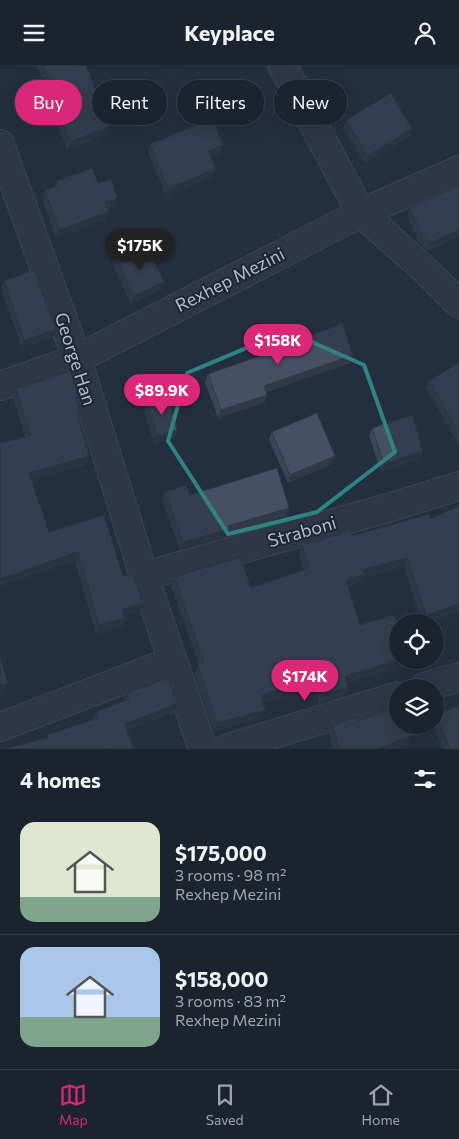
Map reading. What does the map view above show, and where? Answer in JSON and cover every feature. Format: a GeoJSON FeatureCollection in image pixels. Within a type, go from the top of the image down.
{"type":"FeatureCollection","features":[{"type":"Feature","properties":{"kind":"street"},"geometry":{"type":"LineString","coordinates":[[282,65],[361,213],[423,267],[459,304]]}},
{"type":"Feature","properties":{"kind":"street","name":"George Han"},"geometry":{"type":"LineString","coordinates":[[0,144],[77,359],[144,576],[203,749]]}},
{"type":"Feature","properties":{"kind":"street","name":"Rexhep Mezini"},"geometry":{"type":"LineString","coordinates":[[0,387],[77,359],[361,213],[459,170]]}},
{"type":"Feature","properties":{"kind":"street","name":"Straboni"},"geometry":{"type":"LineString","coordinates":[[144,576],[388,508],[459,486]]}},
{"type":"Feature","properties":{"kind":"street"},"geometry":{"type":"LineString","coordinates":[[0,727],[173,661]]}},
{"type":"Feature","properties":{"kind":"street"},"geometry":{"type":"LineString","coordinates":[[444,681],[459,677]]}},
{"type":"Feature","properties":{"kind":"street"},"geometry":{"type":"LineString","coordinates":[[225,749],[389,699]]}},
{"type":"Feature","properties":{"kind":"highlighted area"},"geometry":{"type":"Polygon","coordinates":[[[287,331],[364,365],[395,452],[317,512],[228,534],[168,441],[187,373],[287,331]]]}},
{"type":"Feature","properties":{"kind":"building"},"geometry":{"type":"Polygon","coordinates":[[[43,65],[86,65],[92,80],[92,125],[110,126],[70,142],[63,125],[82,125],[82,80],[50,80],[43,65]]]}},
{"type":"Feature","properties":{"kind":"building"},"geometry":{"type":"Polygon","coordinates":[[[391,93],[412,129],[368,155],[347,119],[391,93]]]}},
{"type":"Feature","properties":{"kind":"building"},"geometry":{"type":"Polygon","coordinates":[[[197,125],[215,125],[223,145],[208,151],[216,169],[168,188],[150,144],[197,125]]]}},
{"type":"Feature","properties":{"kind":"building"},"geometry":{"type":"Polygon","coordinates":[[[92,168],[98,183],[111,179],[118,199],[105,203],[108,212],[59,230],[45,190],[58,186],[57,181],[92,168]]]}},
{"type":"Feature","properties":{"kind":"building"},"geometry":{"type":"Polygon","coordinates":[[[459,186],[459,230],[430,243],[423,236],[410,208],[459,186]]]}},
{"type":"Feature","properties":{"kind":"building"},"geometry":{"type":"Polygon","coordinates":[[[146,245],[164,282],[134,296],[117,259],[146,245]]]}},
{"type":"Feature","properties":{"kind":"building"},"geometry":{"type":"Polygon","coordinates":[[[34,270],[56,330],[24,340],[4,281],[34,270]]]}},
{"type":"Feature","properties":{"kind":"building"},"geometry":{"type":"Polygon","coordinates":[[[342,324],[353,355],[264,386],[267,395],[221,410],[208,374],[289,346],[288,343],[342,324]]]}},
{"type":"Feature","properties":{"kind":"building"},"geometry":{"type":"Polygon","coordinates":[[[459,363],[459,432],[429,381],[459,363]]]}},
{"type":"Feature","properties":{"kind":"building"},"geometry":{"type":"Polygon","coordinates":[[[70,371],[78,397],[76,398],[80,411],[77,412],[89,456],[29,473],[49,532],[104,515],[123,576],[133,574],[143,604],[122,609],[125,618],[99,625],[78,552],[0,579],[0,443],[31,436],[16,389],[70,371]]]}},
{"type":"Feature","properties":{"kind":"building"},"geometry":{"type":"Polygon","coordinates":[[[168,397],[177,430],[157,436],[147,403],[168,397]]]}},
{"type":"Feature","properties":{"kind":"building"},"geometry":{"type":"Polygon","coordinates":[[[317,413],[335,456],[290,475],[272,432],[317,413]]]}},
{"type":"Feature","properties":{"kind":"building"},"geometry":{"type":"Polygon","coordinates":[[[412,415],[423,451],[384,464],[372,428],[412,415]]]}},
{"type":"Feature","properties":{"kind":"building"},"geometry":{"type":"Polygon","coordinates":[[[277,468],[289,508],[228,526],[230,529],[183,542],[165,492],[186,485],[190,495],[277,468]]]}},
{"type":"Feature","properties":{"kind":"building"},"geometry":{"type":"Polygon","coordinates":[[[459,506],[459,604],[426,614],[407,558],[362,570],[364,574],[346,580],[360,625],[389,616],[389,663],[345,676],[348,687],[323,695],[318,679],[261,695],[265,710],[217,723],[198,666],[204,662],[174,577],[240,557],[251,588],[309,568],[302,545],[350,531],[352,536],[429,514],[430,519],[459,506]]]}},
{"type":"Feature","properties":{"kind":"building"},"geometry":{"type":"Polygon","coordinates":[[[0,656],[8,683],[0,685],[0,656]]]}},
{"type":"Feature","properties":{"kind":"building"},"geometry":{"type":"Polygon","coordinates":[[[168,678],[177,704],[124,724],[134,749],[3,749],[48,738],[47,735],[98,718],[96,712],[129,699],[127,693],[168,678]]]}},
{"type":"Feature","properties":{"kind":"building"},"geometry":{"type":"Polygon","coordinates":[[[459,706],[459,749],[450,749],[444,734],[444,712],[459,706]]]}},
{"type":"Feature","properties":{"kind":"building"},"geometry":{"type":"Polygon","coordinates":[[[389,709],[389,734],[413,735],[378,749],[339,749],[332,725],[357,717],[358,721],[389,709]]]}}]}
